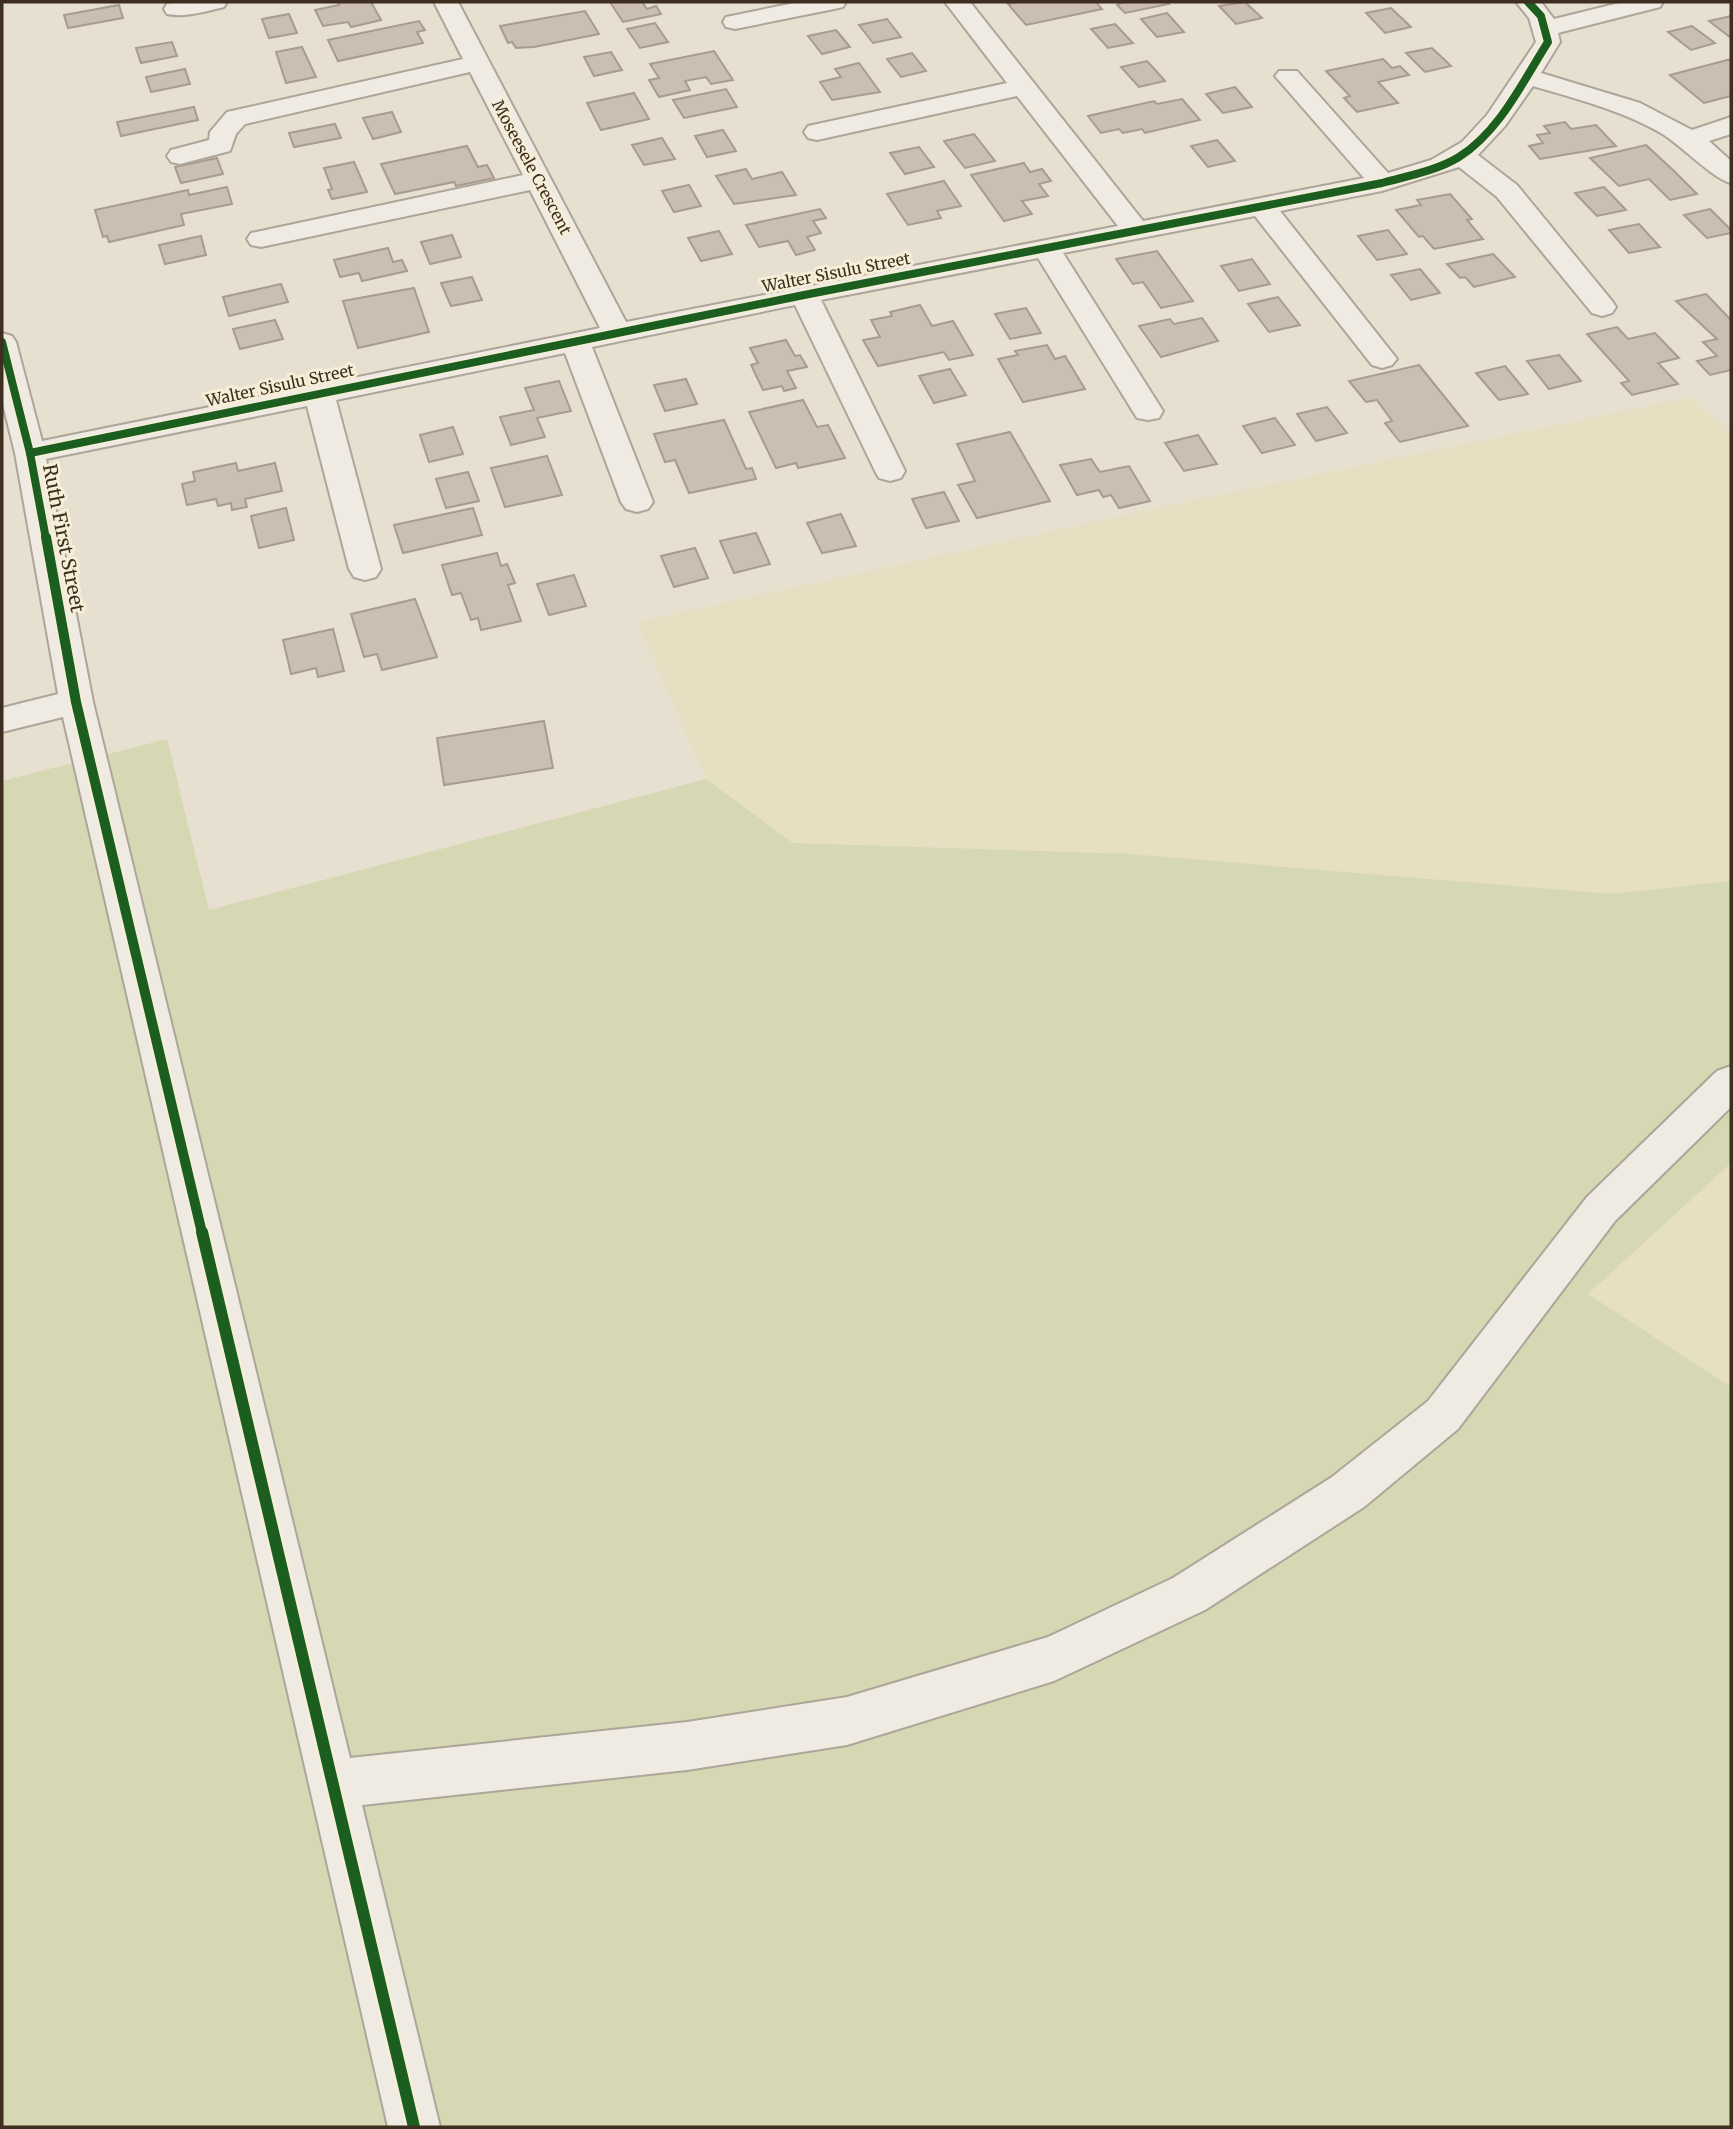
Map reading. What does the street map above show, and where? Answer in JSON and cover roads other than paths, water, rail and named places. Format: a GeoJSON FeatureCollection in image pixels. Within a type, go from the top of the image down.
{"type":"FeatureCollection","features":[{"type":"Feature","properties":{"kind":"street"},"geometry":{"type":"LineString","coordinates":[[176,9],[215,2]]}},
{"type":"Feature","properties":{"kind":"street","name":"Moseesele Crescent"},"geometry":{"type":"LineString","coordinates":[[446,2],[617,332]]}},
{"type":"Feature","properties":{"kind":"street"},"geometry":{"type":"LineString","coordinates":[[735,22],[834,2]]}},
{"type":"Feature","properties":{"kind":"street"},"geometry":{"type":"LineString","coordinates":[[957,2],[1135,229]]}},
{"type":"Feature","properties":{"kind":"street"},"geometry":{"type":"LineString","coordinates":[[1528,2],[1546,29],[1650,2]]}},
{"type":"Feature","properties":{"kind":"street","name":"Walter Sisulu Street"},"geometry":{"type":"LineString","coordinates":[[30,453],[617,332],[1382,183],[1434,168],[1461,155],[1485,134],[1548,42],[1546,29]]}},
{"type":"Feature","properties":{"kind":"street"},"geometry":{"type":"LineString","coordinates":[[180,156],[221,145],[223,132],[236,118],[478,63]]}},
{"type":"Feature","properties":{"kind":"street"},"geometry":{"type":"LineString","coordinates":[[1288,76],[1382,183]]}},
{"type":"Feature","properties":{"kind":"street"},"geometry":{"type":"LineString","coordinates":[[1525,76],[1620,105],[1656,120],[1690,139],[1731,174]]}},
{"type":"Feature","properties":{"kind":"street"},"geometry":{"type":"LineString","coordinates":[[817,132],[1024,87]]}},
{"type":"Feature","properties":{"kind":"street"},"geometry":{"type":"LineString","coordinates":[[1690,139],[1731,125]]}},
{"type":"Feature","properties":{"kind":"street"},"geometry":{"type":"LineString","coordinates":[[1461,155],[1507,191],[1601,307]]}},
{"type":"Feature","properties":{"kind":"street"},"geometry":{"type":"LineString","coordinates":[[261,239],[539,180]]}},
{"type":"Feature","properties":{"kind":"street"},"geometry":{"type":"LineString","coordinates":[[1262,206],[1382,359]]}},
{"type":"Feature","properties":{"kind":"street"},"geometry":{"type":"LineString","coordinates":[[1045,247],[1149,411]]}},
{"type":"Feature","properties":{"kind":"street","name":"Walter Sisulu Street"},"geometry":{"type":"LineString","coordinates":[[804,295],[890,471]]}},
{"type":"Feature","properties":{"kind":"street"},"geometry":{"type":"LineString","coordinates":[[575,341],[637,502]]}},
{"type":"Feature","properties":{"kind":"street","name":"Ruth First Street"},"geometry":{"type":"LineString","coordinates":[[2,342],[30,453],[76,702],[414,2127]]}},
{"type":"Feature","properties":{"kind":"street","name":"Walter Sisulu Street"},"geometry":{"type":"LineString","coordinates":[[319,393],[365,569]]}},
{"type":"Feature","properties":{"kind":"street"},"geometry":{"type":"LineString","coordinates":[[2,720],[76,702]]}},
{"type":"Feature","properties":{"kind":"street"},"geometry":{"type":"LineString","coordinates":[[332,1784],[687,1746],[847,1721],[1054,1658],[1189,1594],[1348,1492],[1443,1415],[1601,1209],[1731,1082]]}}]}
